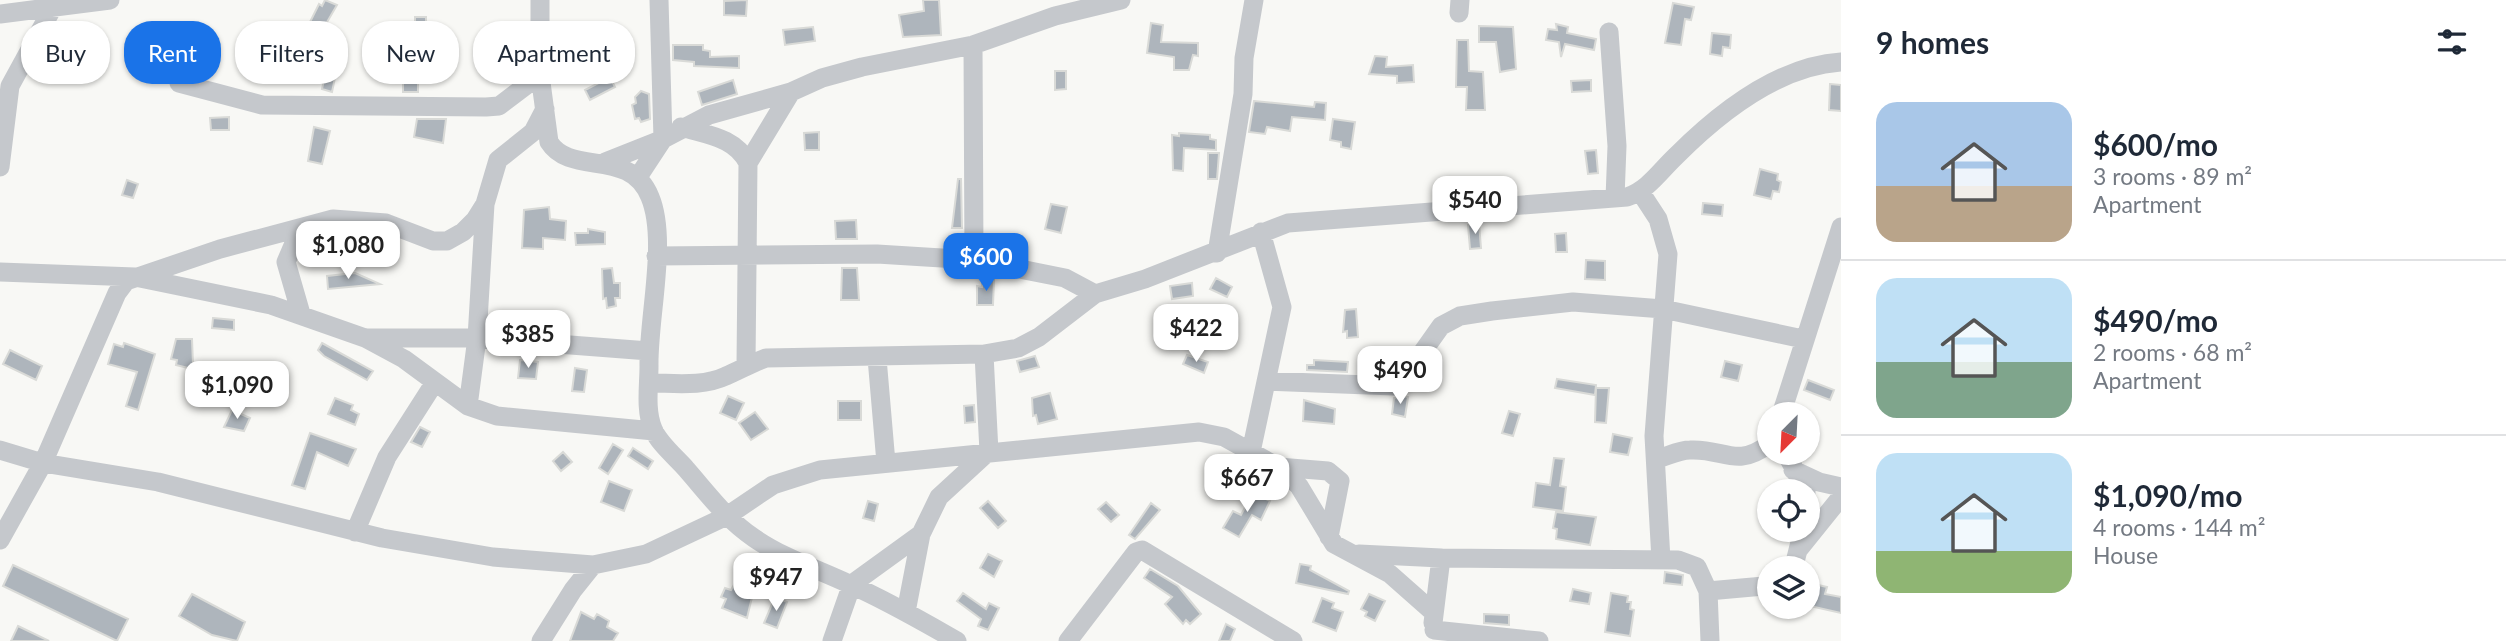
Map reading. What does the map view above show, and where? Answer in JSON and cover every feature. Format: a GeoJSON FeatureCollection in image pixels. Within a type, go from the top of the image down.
{"type":"FeatureCollection","features":[{"type":"Feature","properties":{"kind":"street"},"geometry":{"type":"LineString","coordinates":[[0,13],[56,4],[110,0]]}},
{"type":"Feature","properties":{"kind":"street"},"geometry":{"type":"LineString","coordinates":[[540,0],[540,21]]}},
{"type":"Feature","properties":{"kind":"street"},"geometry":{"type":"LineString","coordinates":[[638,177],[663,139],[659,0]]}},
{"type":"Feature","properties":{"kind":"street"},"geometry":{"type":"LineString","coordinates":[[605,162],[663,139],[681,127],[709,115],[791,92],[822,78],[862,67],[973,46],[1055,16],[1121,0]]}},
{"type":"Feature","properties":{"kind":"street"},"geometry":{"type":"LineString","coordinates":[[1217,253],[1243,94],[1244,58],[1254,0]]}},
{"type":"Feature","properties":{"kind":"street"},"geometry":{"type":"LineString","coordinates":[[0,167],[3,121],[10,86],[56,4]]}},
{"type":"Feature","properties":{"kind":"street"},"geometry":{"type":"LineString","coordinates":[[1609,32],[1618,146],[1615,198]]}},
{"type":"Feature","properties":{"kind":"street"},"geometry":{"type":"LineString","coordinates":[[973,46],[974,260]]}},
{"type":"Feature","properties":{"kind":"street"},"geometry":{"type":"LineString","coordinates":[[649,383],[691,384],[724,377],[766,358],[984,354],[1018,348],[1039,337],[1095,294],[1217,253],[1261,232],[1308,220],[1615,198],[1641,193],[1677,154],[1744,99],[1786,73],[1818,63],[1841,62]]}},
{"type":"Feature","properties":{"kind":"street"},"geometry":{"type":"LineString","coordinates":[[183,84],[262,105],[486,107],[499,106],[528,84]]}},
{"type":"Feature","properties":{"kind":"street"},"geometry":{"type":"LineString","coordinates":[[541,84],[549,142],[555,151],[565,157],[605,162],[638,177],[650,196],[654,212],[656,256],[649,351],[649,411],[654,431],[727,516],[780,554],[852,584],[957,641]]}},
{"type":"Feature","properties":{"kind":"street"},"geometry":{"type":"LineString","coordinates":[[748,163],[791,92]]}},
{"type":"Feature","properties":{"kind":"street"},"geometry":{"type":"LineString","coordinates":[[468,406],[477,338],[485,204],[491,173],[498,159],[517,148],[533,132],[544,109]]}},
{"type":"Feature","properties":{"kind":"street"},"geometry":{"type":"LineString","coordinates":[[681,127],[728,141],[743,153],[748,163],[746,365]]}},
{"type":"Feature","properties":{"kind":"street"},"geometry":{"type":"LineString","coordinates":[[1641,193],[1658,219],[1668,254],[1654,436],[1661,560]]}},
{"type":"Feature","properties":{"kind":"street"},"geometry":{"type":"LineString","coordinates":[[0,540],[43,463],[117,293],[126,281],[220,249],[333,219],[386,223],[433,241],[447,241],[463,232],[485,204]]}},
{"type":"Feature","properties":{"kind":"street"},"geometry":{"type":"LineString","coordinates":[[301,314],[286,262],[295,241],[315,224]]}},
{"type":"Feature","properties":{"kind":"street"},"geometry":{"type":"LineString","coordinates":[[1785,402],[1803,339],[1834,276],[1841,227]]}},
{"type":"Feature","properties":{"kind":"street"},"geometry":{"type":"LineString","coordinates":[[1251,452],[1282,307],[1261,232]]}},
{"type":"Feature","properties":{"kind":"street"},"geometry":{"type":"LineString","coordinates":[[656,256],[877,254],[974,260],[1065,278],[1095,294]]}},
{"type":"Feature","properties":{"kind":"street"},"geometry":{"type":"LineString","coordinates":[[0,272],[135,277],[245,299],[301,314],[365,338],[404,359],[468,406],[497,416],[654,431]]}},
{"type":"Feature","properties":{"kind":"street"},"geometry":{"type":"LineString","coordinates":[[1266,381],[1394,386],[1402,381],[1441,326],[1460,316],[1573,302],[1663,309],[1803,339]]}},
{"type":"Feature","properties":{"kind":"street"},"geometry":{"type":"LineString","coordinates":[[365,338],[477,338],[649,351]]}},
{"type":"Feature","properties":{"kind":"street"},"geometry":{"type":"LineString","coordinates":[[984,354],[989,452]]}},
{"type":"Feature","properties":{"kind":"street"},"geometry":{"type":"LineString","coordinates":[[877,358],[886,463]]}},
{"type":"Feature","properties":{"kind":"street"},"geometry":{"type":"LineString","coordinates":[[355,531],[387,457],[435,382]]}},
{"type":"Feature","properties":{"kind":"street"},"geometry":{"type":"LineString","coordinates":[[0,450],[43,463],[158,482],[355,531],[493,557],[593,565],[646,554],[727,516],[773,485],[820,470],[1199,432],[1224,437],[1278,467],[1299,486],[1339,549],[1390,574],[1433,628],[1539,641]]}},
{"type":"Feature","properties":{"kind":"street"},"geometry":{"type":"LineString","coordinates":[[1657,459],[1685,450],[1734,458],[1757,453]]}},
{"type":"Feature","properties":{"kind":"street"},"geometry":{"type":"LineString","coordinates":[[906,612],[921,534],[939,497],[989,452]]}},
{"type":"Feature","properties":{"kind":"street"},"geometry":{"type":"LineString","coordinates":[[1797,466],[1819,482],[1841,487]]}},
{"type":"Feature","properties":{"kind":"street"},"geometry":{"type":"LineString","coordinates":[[1278,467],[1328,471],[1340,481],[1329,537]]}},
{"type":"Feature","properties":{"kind":"street"},"geometry":{"type":"LineString","coordinates":[[1820,519],[1841,497]]}},
{"type":"Feature","properties":{"kind":"street"},"geometry":{"type":"LineString","coordinates":[[832,641],[852,584],[921,534]]}},
{"type":"Feature","properties":{"kind":"street"},"geometry":{"type":"LineString","coordinates":[[1068,641],[1132,557],[1142,550],[1293,641]]}},
{"type":"Feature","properties":{"kind":"street"},"geometry":{"type":"LineString","coordinates":[[1351,553],[1441,558],[1688,562],[1697,567],[1708,591],[1710,641]]}},
{"type":"Feature","properties":{"kind":"street"},"geometry":{"type":"LineString","coordinates":[[1433,628],[1441,558]]}},
{"type":"Feature","properties":{"kind":"street"},"geometry":{"type":"LineString","coordinates":[[541,641],[573,590],[593,565]]}},
{"type":"Feature","properties":{"kind":"street"},"geometry":{"type":"LineString","coordinates":[[1708,591],[1757,587]]}},
{"type":"Feature","properties":{"kind":"building"},"geometry":{"type":"Polygon","coordinates":[[[325,0],[337,5],[328,21],[310,21],[319,4],[322,6],[325,0]]]}},
{"type":"Feature","properties":{"kind":"building"},"geometry":{"type":"Polygon","coordinates":[[[747,0],[746,16],[724,15],[724,1],[747,0]]]}},
{"type":"Feature","properties":{"kind":"building"},"geometry":{"type":"Polygon","coordinates":[[[923,0],[939,0],[941,35],[903,37],[899,15],[924,11],[923,0]]]}},
{"type":"Feature","properties":{"kind":"building"},"geometry":{"type":"Polygon","coordinates":[[[1673,3],[1694,7],[1691,20],[1685,19],[1681,45],[1665,43],[1673,3]]]}},
{"type":"Feature","properties":{"kind":"building"},"geometry":{"type":"Polygon","coordinates":[[[415,17],[426,17],[426,21],[415,21],[415,17]]]}},
{"type":"Feature","properties":{"kind":"building"},"geometry":{"type":"Polygon","coordinates":[[[1151,23],[1163,25],[1161,42],[1198,43],[1198,56],[1193,55],[1189,70],[1174,70],[1174,57],[1147,53],[1151,23]]]}},
{"type":"Feature","properties":{"kind":"building"},"geometry":{"type":"Polygon","coordinates":[[[1556,24],[1568,27],[1567,33],[1596,39],[1594,50],[1565,44],[1561,57],[1559,42],[1546,40],[1548,29],[1557,30],[1556,24]]]}},
{"type":"Feature","properties":{"kind":"building"},"geometry":{"type":"Polygon","coordinates":[[[1479,26],[1513,27],[1516,69],[1500,72],[1496,42],[1479,42],[1479,26]]]}},
{"type":"Feature","properties":{"kind":"building"},"geometry":{"type":"Polygon","coordinates":[[[813,27],[815,41],[785,45],[783,30],[813,27]]]}},
{"type":"Feature","properties":{"kind":"building"},"geometry":{"type":"Polygon","coordinates":[[[1712,33],[1731,35],[1730,48],[1723,47],[1722,56],[1710,54],[1712,33]]]}},
{"type":"Feature","properties":{"kind":"building"},"geometry":{"type":"Polygon","coordinates":[[[1457,40],[1468,40],[1469,71],[1483,72],[1485,110],[1466,110],[1467,87],[1456,87],[1457,40]]]}},
{"type":"Feature","properties":{"kind":"building"},"geometry":{"type":"Polygon","coordinates":[[[673,45],[703,45],[703,50],[710,51],[710,57],[739,56],[739,68],[694,66],[694,62],[673,60],[673,45]]]}},
{"type":"Feature","properties":{"kind":"building"},"geometry":{"type":"Polygon","coordinates":[[[1375,56],[1387,57],[1386,67],[1413,65],[1414,82],[1397,83],[1397,76],[1369,74],[1375,56]]]}},
{"type":"Feature","properties":{"kind":"building"},"geometry":{"type":"Polygon","coordinates":[[[1055,71],[1066,71],[1066,89],[1055,90],[1055,71]]]}},
{"type":"Feature","properties":{"kind":"building"},"geometry":{"type":"Polygon","coordinates":[[[733,80],[737,94],[702,105],[698,92],[733,80]]]}},
{"type":"Feature","properties":{"kind":"building"},"geometry":{"type":"Polygon","coordinates":[[[1591,80],[1591,91],[1572,92],[1571,81],[1591,80]]]}},
{"type":"Feature","properties":{"kind":"building"},"geometry":{"type":"Polygon","coordinates":[[[323,84],[334,84],[332,92],[322,89],[323,84]]]}},
{"type":"Feature","properties":{"kind":"building"},"geometry":{"type":"Polygon","coordinates":[[[403,84],[418,84],[418,92],[403,92],[403,84]]]}},
{"type":"Feature","properties":{"kind":"building"},"geometry":{"type":"Polygon","coordinates":[[[597,84],[614,84],[615,87],[590,100],[585,90],[597,84]]]}},
{"type":"Feature","properties":{"kind":"building"},"geometry":{"type":"Polygon","coordinates":[[[1830,84],[1841,85],[1841,111],[1829,110],[1830,84]]]}},
{"type":"Feature","properties":{"kind":"building"},"geometry":{"type":"Polygon","coordinates":[[[641,91],[649,94],[650,119],[641,122],[639,118],[635,119],[632,105],[636,103],[635,97],[641,91]]]}},
{"type":"Feature","properties":{"kind":"building"},"geometry":{"type":"Polygon","coordinates":[[[1254,101],[1314,107],[1315,102],[1326,103],[1325,120],[1292,117],[1290,131],[1267,127],[1265,134],[1249,132],[1254,101]]]}},
{"type":"Feature","properties":{"kind":"building"},"geometry":{"type":"Polygon","coordinates":[[[229,117],[229,130],[211,130],[210,118],[229,117]]]}},
{"type":"Feature","properties":{"kind":"building"},"geometry":{"type":"Polygon","coordinates":[[[417,119],[446,119],[443,143],[414,137],[417,119]]]}},
{"type":"Feature","properties":{"kind":"building"},"geometry":{"type":"Polygon","coordinates":[[[1333,119],[1355,122],[1351,149],[1341,147],[1341,142],[1330,140],[1333,119]]]}},
{"type":"Feature","properties":{"kind":"building"},"geometry":{"type":"Polygon","coordinates":[[[314,127],[330,131],[322,164],[308,161],[314,127]]]}},
{"type":"Feature","properties":{"kind":"building"},"geometry":{"type":"Polygon","coordinates":[[[819,132],[819,150],[805,150],[804,133],[819,132]]]}},
{"type":"Feature","properties":{"kind":"building"},"geometry":{"type":"Polygon","coordinates":[[[1179,133],[1210,135],[1210,139],[1216,140],[1216,150],[1184,148],[1183,171],[1173,170],[1172,135],[1179,136],[1179,133]]]}},
{"type":"Feature","properties":{"kind":"building"},"geometry":{"type":"Polygon","coordinates":[[[1596,150],[1598,173],[1588,174],[1585,151],[1596,150]]]}},
{"type":"Feature","properties":{"kind":"building"},"geometry":{"type":"Polygon","coordinates":[[[1208,153],[1219,153],[1217,179],[1208,179],[1208,153]]]}},
{"type":"Feature","properties":{"kind":"building"},"geometry":{"type":"Polygon","coordinates":[[[1760,169],[1778,174],[1777,180],[1781,182],[1779,192],[1773,191],[1771,199],[1754,195],[1760,169]]]}},
{"type":"Feature","properties":{"kind":"building"},"geometry":{"type":"Polygon","coordinates":[[[958,179],[961,179],[962,228],[952,228],[958,179]]]}},
{"type":"Feature","properties":{"kind":"building"},"geometry":{"type":"Polygon","coordinates":[[[127,180],[138,184],[133,198],[122,195],[127,180]]]}},
{"type":"Feature","properties":{"kind":"building"},"geometry":{"type":"Polygon","coordinates":[[[1703,203],[1723,205],[1722,216],[1702,214],[1703,203]]]}},
{"type":"Feature","properties":{"kind":"building"},"geometry":{"type":"Polygon","coordinates":[[[1051,204],[1067,207],[1061,233],[1045,229],[1051,204]]]}},
{"type":"Feature","properties":{"kind":"building"},"geometry":{"type":"Polygon","coordinates":[[[549,207],[550,219],[566,221],[565,240],[543,238],[543,249],[522,248],[524,210],[549,207]]]}},
{"type":"Feature","properties":{"kind":"building"},"geometry":{"type":"Polygon","coordinates":[[[856,220],[857,239],[836,239],[835,221],[856,220]]]}},
{"type":"Feature","properties":{"kind":"building"},"geometry":{"type":"Polygon","coordinates":[[[1479,223],[1481,248],[1470,249],[1468,225],[1479,223]]]}},
{"type":"Feature","properties":{"kind":"building"},"geometry":{"type":"Polygon","coordinates":[[[588,229],[605,232],[605,244],[576,245],[575,233],[588,233],[588,229]]]}},
{"type":"Feature","properties":{"kind":"building"},"geometry":{"type":"Polygon","coordinates":[[[1566,233],[1567,252],[1556,252],[1555,234],[1566,233]]]}},
{"type":"Feature","properties":{"kind":"building"},"geometry":{"type":"Polygon","coordinates":[[[1586,260],[1605,261],[1605,280],[1585,279],[1586,260]]]}},
{"type":"Feature","properties":{"kind":"building"},"geometry":{"type":"Polygon","coordinates":[[[612,268],[614,283],[620,283],[620,298],[615,298],[616,306],[607,308],[606,298],[603,299],[602,269],[612,268]]]}},
{"type":"Feature","properties":{"kind":"building"},"geometry":{"type":"Polygon","coordinates":[[[842,268],[857,268],[859,300],[841,300],[842,268]]]}},
{"type":"Feature","properties":{"kind":"building"},"geometry":{"type":"Polygon","coordinates":[[[355,273],[380,284],[328,289],[327,276],[355,273]]]}},
{"type":"Feature","properties":{"kind":"building"},"geometry":{"type":"Polygon","coordinates":[[[1216,278],[1232,287],[1227,297],[1210,289],[1216,278]]]}},
{"type":"Feature","properties":{"kind":"building"},"geometry":{"type":"Polygon","coordinates":[[[982,280],[994,280],[993,305],[977,305],[977,286],[982,287],[982,280]]]}},
{"type":"Feature","properties":{"kind":"building"},"geometry":{"type":"Polygon","coordinates":[[[1192,283],[1193,296],[1172,299],[1170,286],[1192,283]]]}},
{"type":"Feature","properties":{"kind":"building"},"geometry":{"type":"Polygon","coordinates":[[[1356,309],[1358,337],[1347,338],[1347,331],[1343,332],[1345,310],[1356,309]]]}},
{"type":"Feature","properties":{"kind":"building"},"geometry":{"type":"Polygon","coordinates":[[[213,318],[234,320],[234,330],[212,328],[213,318]]]}},
{"type":"Feature","properties":{"kind":"building"},"geometry":{"type":"Polygon","coordinates":[[[176,339],[192,339],[193,364],[218,373],[214,385],[189,376],[192,369],[176,365],[177,360],[171,359],[176,339]]]}},
{"type":"Feature","properties":{"kind":"building"},"geometry":{"type":"Polygon","coordinates":[[[124,343],[155,354],[138,410],[126,406],[137,372],[108,364],[114,344],[123,347],[124,343]]]}},
{"type":"Feature","properties":{"kind":"building"},"geometry":{"type":"Polygon","coordinates":[[[322,343],[373,371],[367,380],[324,356],[318,350],[322,343]]]}},
{"type":"Feature","properties":{"kind":"building"},"geometry":{"type":"Polygon","coordinates":[[[10,350],[42,366],[36,380],[3,364],[10,350]]]}},
{"type":"Feature","properties":{"kind":"building"},"geometry":{"type":"Polygon","coordinates":[[[1187,355],[1208,362],[1204,373],[1183,364],[1187,355]]]}},
{"type":"Feature","properties":{"kind":"building"},"geometry":{"type":"Polygon","coordinates":[[[1035,356],[1039,367],[1020,372],[1017,361],[1035,356]]]}},
{"type":"Feature","properties":{"kind":"building"},"geometry":{"type":"Polygon","coordinates":[[[520,360],[538,362],[536,379],[518,378],[520,360]]]}},
{"type":"Feature","properties":{"kind":"building"},"geometry":{"type":"Polygon","coordinates":[[[1314,360],[1348,362],[1347,372],[1307,370],[1307,365],[1314,365],[1314,360]]]}},
{"type":"Feature","properties":{"kind":"building"},"geometry":{"type":"Polygon","coordinates":[[[1725,361],[1742,365],[1738,381],[1721,377],[1725,361]]]}},
{"type":"Feature","properties":{"kind":"building"},"geometry":{"type":"Polygon","coordinates":[[[259,365],[276,371],[267,396],[255,392],[258,384],[253,382],[259,365]]]}},
{"type":"Feature","properties":{"kind":"building"},"geometry":{"type":"Polygon","coordinates":[[[575,368],[587,370],[584,392],[572,391],[575,368]]]}},
{"type":"Feature","properties":{"kind":"building"},"geometry":{"type":"Polygon","coordinates":[[[1557,379],[1596,385],[1595,395],[1555,388],[1557,379]]]}},
{"type":"Feature","properties":{"kind":"building"},"geometry":{"type":"Polygon","coordinates":[[[1808,380],[1834,390],[1830,400],[1804,390],[1808,380]]]}},
{"type":"Feature","properties":{"kind":"building"},"geometry":{"type":"Polygon","coordinates":[[[1596,388],[1609,388],[1606,423],[1595,422],[1596,388]]]}},
{"type":"Feature","properties":{"kind":"building"},"geometry":{"type":"Polygon","coordinates":[[[1050,393],[1057,419],[1038,424],[1036,415],[1033,416],[1032,398],[1050,393]]]}},
{"type":"Feature","properties":{"kind":"building"},"geometry":{"type":"Polygon","coordinates":[[[728,396],[744,403],[736,420],[720,413],[728,396]]]}},
{"type":"Feature","properties":{"kind":"building"},"geometry":{"type":"Polygon","coordinates":[[[1408,397],[1405,417],[1392,414],[1394,398],[1408,397]]]}},
{"type":"Feature","properties":{"kind":"building"},"geometry":{"type":"Polygon","coordinates":[[[335,398],[353,405],[351,410],[359,414],[355,425],[328,414],[335,398]]]}},
{"type":"Feature","properties":{"kind":"building"},"geometry":{"type":"Polygon","coordinates":[[[1304,400],[1335,409],[1334,424],[1303,421],[1304,400]]]}},
{"type":"Feature","properties":{"kind":"building"},"geometry":{"type":"Polygon","coordinates":[[[838,401],[861,401],[861,420],[838,420],[838,401]]]}},
{"type":"Feature","properties":{"kind":"building"},"geometry":{"type":"Polygon","coordinates":[[[974,405],[975,422],[965,423],[964,406],[974,405]]]}},
{"type":"Feature","properties":{"kind":"building"},"geometry":{"type":"Polygon","coordinates":[[[232,410],[250,418],[244,431],[224,427],[232,410]]]}},
{"type":"Feature","properties":{"kind":"building"},"geometry":{"type":"Polygon","coordinates":[[[1509,411],[1520,414],[1513,436],[1502,433],[1509,411]]]}},
{"type":"Feature","properties":{"kind":"building"},"geometry":{"type":"Polygon","coordinates":[[[755,412],[768,429],[751,440],[739,423],[755,412]]]}},
{"type":"Feature","properties":{"kind":"building"},"geometry":{"type":"Polygon","coordinates":[[[420,427],[430,432],[422,447],[411,442],[420,427]]]}},
{"type":"Feature","properties":{"kind":"building"},"geometry":{"type":"Polygon","coordinates":[[[310,433],[356,449],[348,466],[317,452],[305,489],[292,485],[310,433]]]}},
{"type":"Feature","properties":{"kind":"building"},"geometry":{"type":"Polygon","coordinates":[[[1613,434],[1632,438],[1628,455],[1610,452],[1613,434]]]}},
{"type":"Feature","properties":{"kind":"building"},"geometry":{"type":"Polygon","coordinates":[[[613,444],[623,450],[608,474],[599,468],[613,444]]]}},
{"type":"Feature","properties":{"kind":"building"},"geometry":{"type":"Polygon","coordinates":[[[633,448],[653,461],[648,469],[628,456],[633,448]]]}},
{"type":"Feature","properties":{"kind":"building"},"geometry":{"type":"Polygon","coordinates":[[[563,452],[572,462],[561,471],[553,461],[563,452]]]}},
{"type":"Feature","properties":{"kind":"building"},"geometry":{"type":"Polygon","coordinates":[[[1554,458],[1564,459],[1560,486],[1566,487],[1563,511],[1533,507],[1536,483],[1550,485],[1554,458]]]}},
{"type":"Feature","properties":{"kind":"building"},"geometry":{"type":"Polygon","coordinates":[[[609,481],[632,490],[624,511],[601,502],[609,481]]]}},
{"type":"Feature","properties":{"kind":"building"},"geometry":{"type":"Polygon","coordinates":[[[1253,492],[1270,501],[1261,520],[1252,515],[1239,537],[1223,528],[1233,511],[1241,515],[1253,492]]]}},
{"type":"Feature","properties":{"kind":"building"},"geometry":{"type":"Polygon","coordinates":[[[868,501],[878,504],[874,521],[863,518],[868,501]]]}},
{"type":"Feature","properties":{"kind":"building"},"geometry":{"type":"Polygon","coordinates":[[[988,501],[1006,521],[998,528],[980,508],[988,501]]]}},
{"type":"Feature","properties":{"kind":"building"},"geometry":{"type":"Polygon","coordinates":[[[1106,502],[1119,515],[1111,522],[1098,509],[1106,502]]]}},
{"type":"Feature","properties":{"kind":"building"},"geometry":{"type":"Polygon","coordinates":[[[1151,503],[1160,510],[1135,539],[1129,535],[1151,503]]]}},
{"type":"Feature","properties":{"kind":"building"},"geometry":{"type":"Polygon","coordinates":[[[1556,512],[1596,517],[1590,545],[1556,539],[1557,529],[1553,528],[1556,512]]]}},
{"type":"Feature","properties":{"kind":"building"},"geometry":{"type":"Polygon","coordinates":[[[988,554],[1002,561],[994,577],[980,568],[988,554]]]}},
{"type":"Feature","properties":{"kind":"building"},"geometry":{"type":"Polygon","coordinates":[[[1300,564],[1311,566],[1310,570],[1349,591],[1348,594],[1296,583],[1300,564]]]}},
{"type":"Feature","properties":{"kind":"building"},"geometry":{"type":"Polygon","coordinates":[[[13,565],[128,619],[117,641],[3,586],[13,565]]]}},
{"type":"Feature","properties":{"kind":"building"},"geometry":{"type":"Polygon","coordinates":[[[1150,569],[1178,586],[1201,614],[1190,624],[1186,620],[1183,624],[1165,604],[1172,597],[1144,578],[1150,569]]]}},
{"type":"Feature","properties":{"kind":"building"},"geometry":{"type":"Polygon","coordinates":[[[1665,572],[1683,575],[1682,585],[1664,583],[1665,572]]]}},
{"type":"Feature","properties":{"kind":"building"},"geometry":{"type":"Polygon","coordinates":[[[736,581],[754,589],[747,618],[722,608],[726,599],[721,597],[725,588],[731,590],[736,581]]]}},
{"type":"Feature","properties":{"kind":"building"},"geometry":{"type":"Polygon","coordinates":[[[1820,585],[1827,587],[1825,594],[1841,597],[1841,613],[1820,608],[1820,585]]]}},
{"type":"Feature","properties":{"kind":"building"},"geometry":{"type":"Polygon","coordinates":[[[1573,589],[1591,593],[1589,604],[1570,601],[1573,589]]]}},
{"type":"Feature","properties":{"kind":"building"},"geometry":{"type":"Polygon","coordinates":[[[963,593],[986,609],[989,603],[999,608],[988,630],[978,626],[981,619],[957,601],[963,593]]]}},
{"type":"Feature","properties":{"kind":"building"},"geometry":{"type":"Polygon","coordinates":[[[1611,593],[1628,596],[1627,602],[1631,602],[1630,609],[1634,610],[1630,636],[1605,632],[1611,593]]]}},
{"type":"Feature","properties":{"kind":"building"},"geometry":{"type":"Polygon","coordinates":[[[192,594],[245,622],[237,641],[212,635],[179,616],[192,594]]]}},
{"type":"Feature","properties":{"kind":"building"},"geometry":{"type":"Polygon","coordinates":[[[1369,594],[1385,601],[1375,621],[1365,616],[1367,612],[1361,609],[1369,594]]]}},
{"type":"Feature","properties":{"kind":"building"},"geometry":{"type":"Polygon","coordinates":[[[775,597],[787,602],[777,628],[764,623],[775,597]]]}},
{"type":"Feature","properties":{"kind":"building"},"geometry":{"type":"Polygon","coordinates":[[[1322,598],[1334,603],[1332,608],[1343,612],[1336,631],[1313,622],[1322,598]]]}},
{"type":"Feature","properties":{"kind":"building"},"geometry":{"type":"Polygon","coordinates":[[[581,612],[594,619],[597,614],[609,621],[607,627],[618,633],[613,641],[570,641],[581,612]]]}},
{"type":"Feature","properties":{"kind":"building"},"geometry":{"type":"Polygon","coordinates":[[[1484,614],[1509,615],[1509,625],[1484,623],[1484,614]]]}},
{"type":"Feature","properties":{"kind":"building"},"geometry":{"type":"Polygon","coordinates":[[[1226,624],[1235,629],[1230,641],[1219,641],[1226,624]]]}},
{"type":"Feature","properties":{"kind":"building"},"geometry":{"type":"Polygon","coordinates":[[[18,626],[49,641],[11,641],[18,626]]]}}]}
